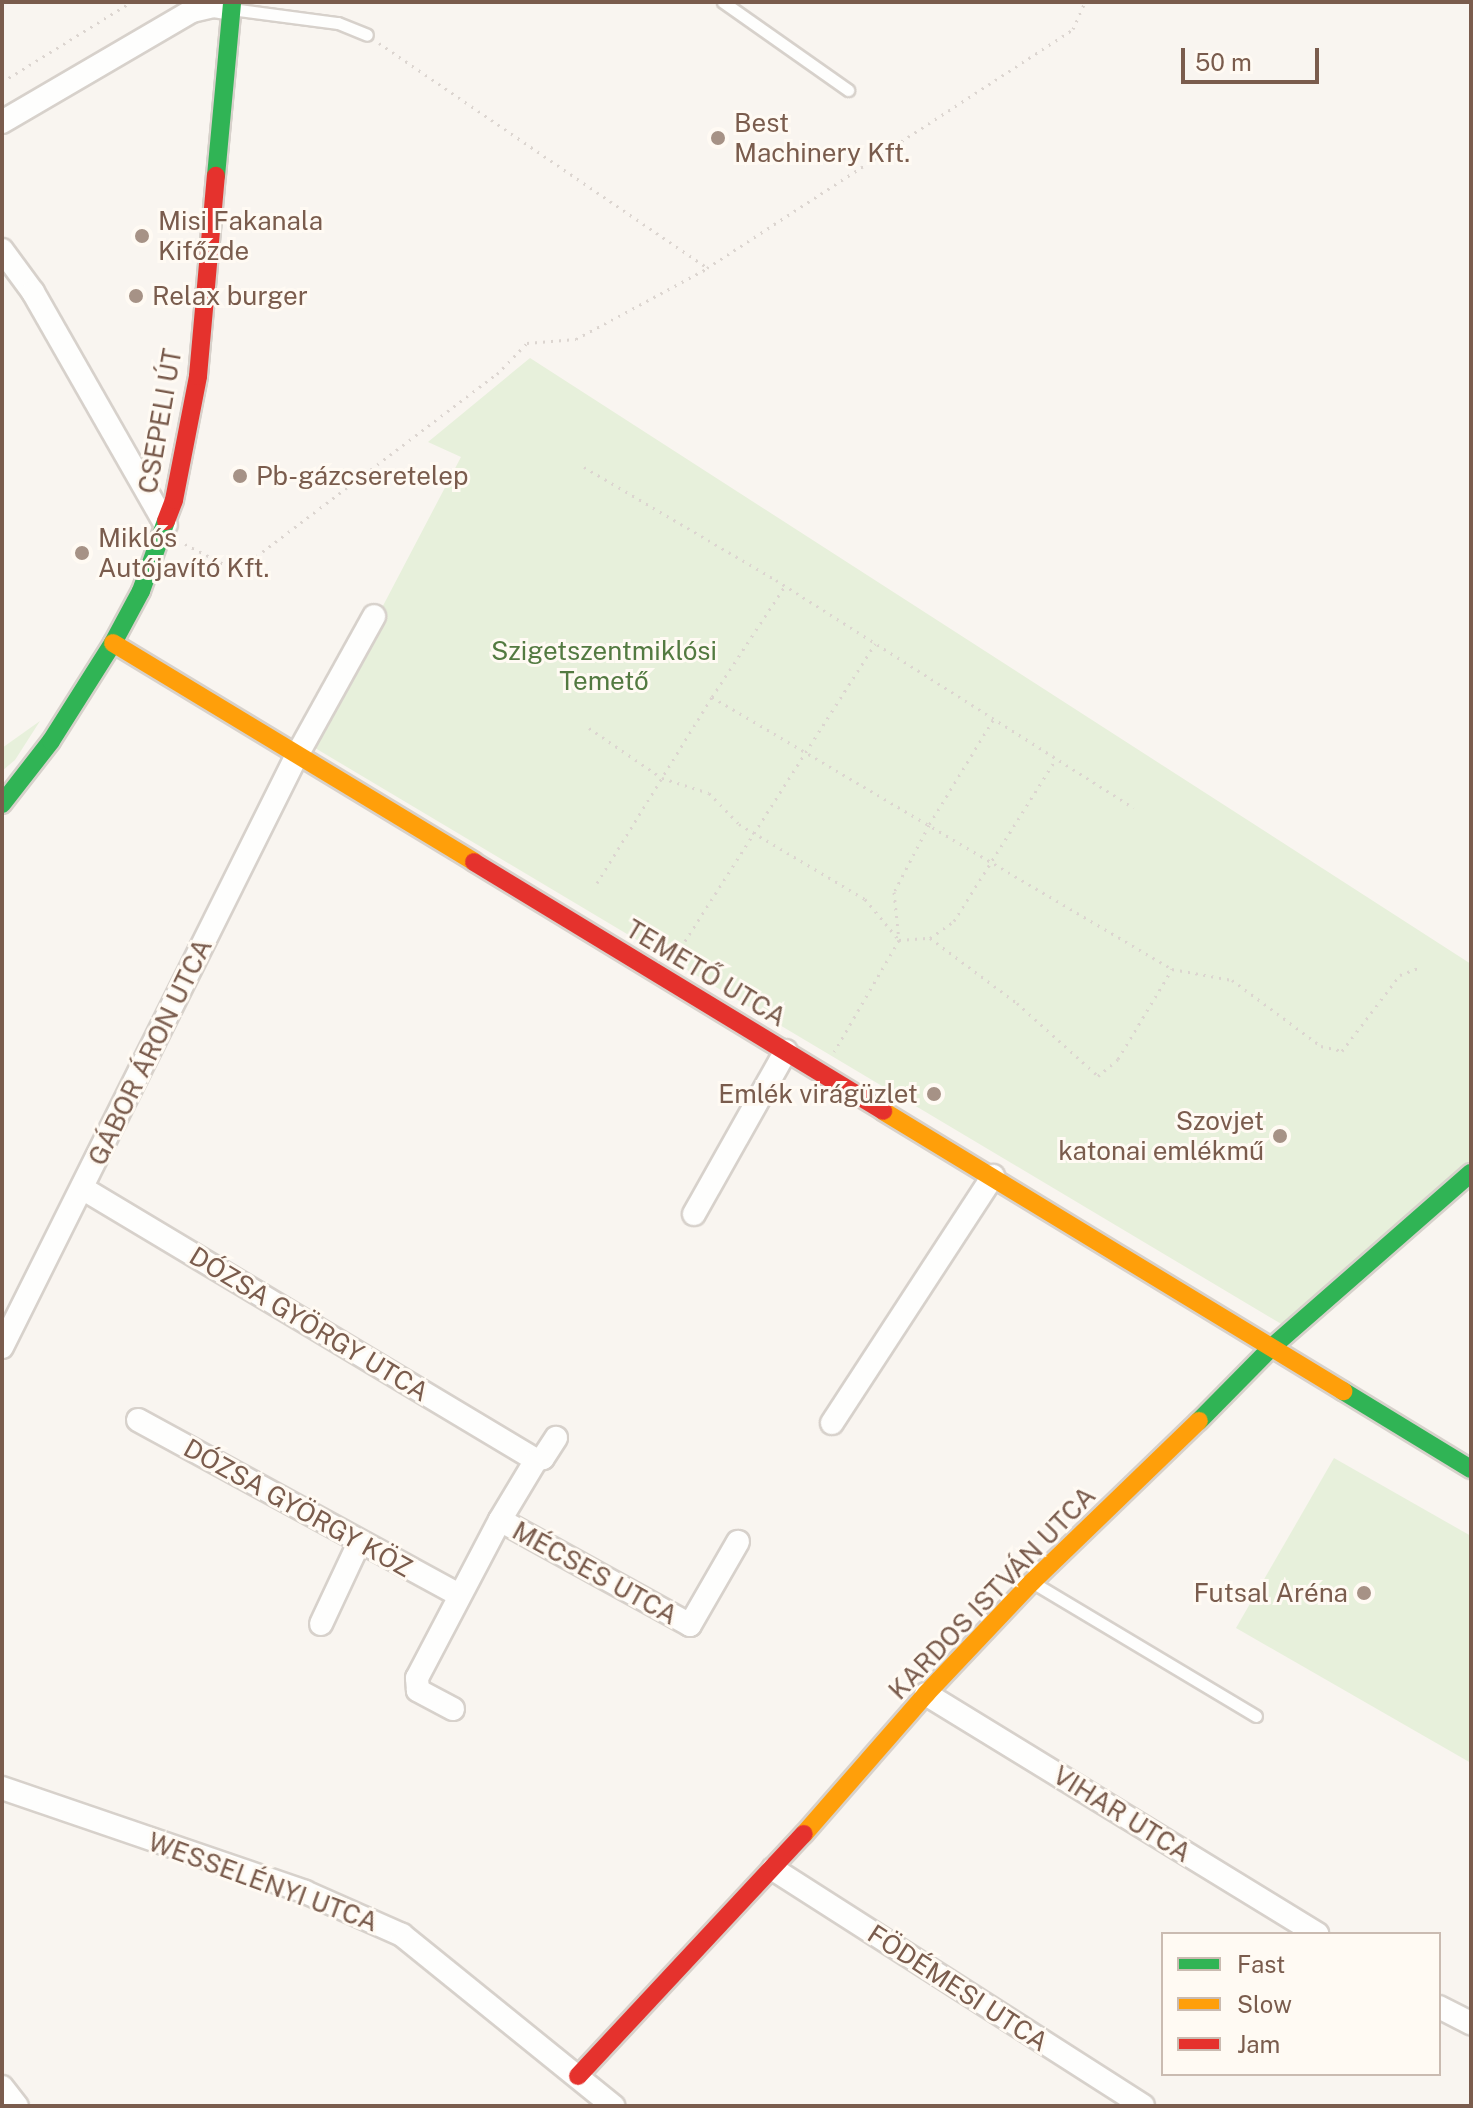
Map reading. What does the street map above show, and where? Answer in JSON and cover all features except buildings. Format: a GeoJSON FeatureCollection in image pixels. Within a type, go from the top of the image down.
{"type":"FeatureCollection","features":[{"type":"Feature","properties":{"kind":"street"},"geometry":{"type":"LineString","coordinates":[[2,122],[160,30],[195,24],[231,12]]}},
{"type":"Feature","properties":{"kind":"street","name":"CSEPELI ÚT"},"geometry":{"type":"LineString","coordinates":[[2,804],[51,741],[113,643],[141,591],[166,525],[180,476],[198,376],[231,12]]}},
{"type":"Feature","properties":{"kind":"street"},"geometry":{"type":"LineString","coordinates":[[2,250],[33,292],[166,525]]}},
{"type":"Feature","properties":{"kind":"street","name":"GÁBOR ÁRON UTCA"},"geometry":{"type":"LineString","coordinates":[[2,1347],[296,757],[374,616]]}},
{"type":"Feature","properties":{"kind":"street","name":"TEMETŐ UTCA"},"geometry":{"type":"LineString","coordinates":[[113,643],[1471,1469]]}},
{"type":"Feature","properties":{"kind":"street"},"geometry":{"type":"LineString","coordinates":[[694,1214],[786,1051]]}},
{"type":"Feature","properties":{"kind":"street","name":"KARDOS ISTVÁN UTCA"},"geometry":{"type":"LineString","coordinates":[[578,2076],[773,1869],[926,1694],[1032,1582],[1153,1468],[1272,1347],[1471,1173]]}},
{"type":"Feature","properties":{"kind":"street"},"geometry":{"type":"LineString","coordinates":[[832,1423],[993,1176]]}},
{"type":"Feature","properties":{"kind":"street","name":"DÓZSA GYÖRGY UTCA"},"geometry":{"type":"LineString","coordinates":[[82,1188],[536,1460]]}},
{"type":"Feature","properties":{"kind":"street","name":"DÓZSA GYÖRGY KÖZ"},"geometry":{"type":"LineString","coordinates":[[138,1420],[459,1595]]}},
{"type":"Feature","properties":{"kind":"street"},"geometry":{"type":"LineString","coordinates":[[453,1709],[418,1690],[415,1685],[500,1520],[536,1460],[543,1458],[556,1438]]}},
{"type":"Feature","properties":{"kind":"street","name":"MÉCSES UTCA"},"geometry":{"type":"LineString","coordinates":[[500,1520],[690,1625],[738,1542]]}},
{"type":"Feature","properties":{"kind":"street"},"geometry":{"type":"LineString","coordinates":[[321,1624],[359,1543]]}},
{"type":"Feature","properties":{"kind":"street","name":"VIHAR UTCA"},"geometry":{"type":"LineString","coordinates":[[926,1694],[1314,1932]]}},
{"type":"Feature","properties":{"kind":"street","name":"WESSELÉNYI UTCA"},"geometry":{"type":"LineString","coordinates":[[2,1788],[305,1892],[402,1935],[613,2106]]}},
{"type":"Feature","properties":{"kind":"street","name":"FÖDÉMESI UTCA"},"geometry":{"type":"LineString","coordinates":[[773,1869],[1143,2106]]}},
{"type":"Feature","properties":{"kind":"street"},"geometry":{"type":"LineString","coordinates":[[1441,2008],[1471,2023]]}},
{"type":"Feature","properties":{"kind":"street"},"geometry":{"type":"LineString","coordinates":[[2,2087],[17,2106]]}},
{"type":"Feature","properties":{"kind":"lane"},"geometry":{"type":"LineString","coordinates":[[723,2],[848,90]]}},
{"type":"Feature","properties":{"kind":"lane"},"geometry":{"type":"LineString","coordinates":[[231,12],[338,23],[367,35]]}},
{"type":"Feature","properties":{"kind":"lane"},"geometry":{"type":"LineString","coordinates":[[1032,1582],[1256,1716]]}},
{"type":"Feature","properties":{"kind":"path"},"geometry":{"type":"LineString","coordinates":[[2,82],[131,2]]}},
{"type":"Feature","properties":{"kind":"path"},"geometry":{"type":"LineString","coordinates":[[166,525],[179,541],[237,571],[497,374],[527,343],[576,339],[707,268],[1073,29],[1085,2]]}},
{"type":"Feature","properties":{"kind":"path"},"geometry":{"type":"LineString","coordinates":[[367,35],[707,268]]}},
{"type":"Feature","properties":{"kind":"path"},"geometry":{"type":"LineString","coordinates":[[584,467],[785,586],[1134,808]]}},
{"type":"Feature","properties":{"kind":"path"},"geometry":{"type":"LineString","coordinates":[[597,883],[785,586]]}},
{"type":"Feature","properties":{"kind":"path"},"geometry":{"type":"LineString","coordinates":[[685,941],[875,644]]}},
{"type":"Feature","properties":{"kind":"path"},"geometry":{"type":"LineString","coordinates":[[712,697],[1172,969],[1232,980],[1321,1046],[1342,1051],[1400,975],[1421,967]]}},
{"type":"Feature","properties":{"kind":"path"},"geometry":{"type":"LineString","coordinates":[[822,1073],[899,940],[894,892],[929,825],[993,720]]}},
{"type":"Feature","properties":{"kind":"path"},"geometry":{"type":"LineString","coordinates":[[589,728],[662,778],[709,793],[739,824],[865,899],[899,940]]}},
{"type":"Feature","properties":{"kind":"path"},"geometry":{"type":"LineString","coordinates":[[899,940],[930,938],[954,921],[1056,759]]}},
{"type":"Feature","properties":{"kind":"path"},"geometry":{"type":"LineString","coordinates":[[930,938],[1017,1003],[1098,1076],[1118,1059],[1172,969]]}},
{"type":"Feature","properties":{"kind":"green space","name":"Szigetszentmiklósi Temető"},"geometry":{"type":"Polygon","coordinates":[[[530,358],[1471,964],[1471,1161],[1283,1325],[310,745],[461,457],[428,442],[530,358]]]}},
{"type":"Feature","properties":{"kind":"green space"},"geometry":{"type":"Polygon","coordinates":[[[40,721],[15,760],[2,771],[2,748],[40,721]]]}},
{"type":"Feature","properties":{"kind":"green space","name":"Futsal Aréna"},"geometry":{"type":"Polygon","coordinates":[[[1334,1458],[1471,1536],[1471,1763],[1236,1628],[1334,1458]]]}},
{"type":"Feature","properties":{"kind":"traffic: fast"},"geometry":{"type":"LineString","coordinates":[[216,176],[232,2]]}},
{"type":"Feature","properties":{"kind":"traffic: fast"},"geometry":{"type":"LineString","coordinates":[[2,804],[51,741],[113,643],[141,591],[166,521]]}},
{"type":"Feature","properties":{"kind":"traffic: fast"},"geometry":{"type":"LineString","coordinates":[[1199,1421],[1272,1347],[1471,1173]]}},
{"type":"Feature","properties":{"kind":"traffic: fast"},"geometry":{"type":"LineString","coordinates":[[1343,1391],[1471,1469]]}},
{"type":"Feature","properties":{"kind":"traffic: slow"},"geometry":{"type":"LineString","coordinates":[[113,643],[474,862]]}},
{"type":"Feature","properties":{"kind":"traffic: slow"},"geometry":{"type":"LineString","coordinates":[[883,1111],[1343,1391]]}},
{"type":"Feature","properties":{"kind":"traffic: slow"},"geometry":{"type":"LineString","coordinates":[[804,1834],[926,1694],[1032,1582],[1199,1421]]}},
{"type":"Feature","properties":{"kind":"traffic: jam"},"geometry":{"type":"LineString","coordinates":[[166,521],[174,500],[198,376],[216,176]]}},
{"type":"Feature","properties":{"kind":"traffic: jam"},"geometry":{"type":"LineString","coordinates":[[474,862],[883,1111]]}},
{"type":"Feature","properties":{"kind":"traffic: jam"},"geometry":{"type":"LineString","coordinates":[[578,2076],[804,1834]]}},
{"type":"Feature","properties":{"kind":"place","name":"Best Machinery Kft."},"geometry":{"type":"Point","coordinates":[718,138]}},
{"type":"Feature","properties":{"kind":"place","name":"Misi Fakanala Kifőzde"},"geometry":{"type":"Point","coordinates":[142,236]}},
{"type":"Feature","properties":{"kind":"place","name":"Relax burger"},"geometry":{"type":"Point","coordinates":[136,296]}},
{"type":"Feature","properties":{"kind":"place","name":"Pb-gázcseretelep"},"geometry":{"type":"Point","coordinates":[240,476]}},
{"type":"Feature","properties":{"kind":"place","name":"Miklós Autójavító Kft."},"geometry":{"type":"Point","coordinates":[82,553]}},
{"type":"Feature","properties":{"kind":"place","name":"Emlék virágüzlet"},"geometry":{"type":"Point","coordinates":[934,1094]}},
{"type":"Feature","properties":{"kind":"place","name":"Szovjet katonai emlékmű"},"geometry":{"type":"Point","coordinates":[1280,1136]}},
{"type":"Feature","properties":{"kind":"place","name":"Futsal Aréna"},"geometry":{"type":"Point","coordinates":[1364,1593]}}]}
